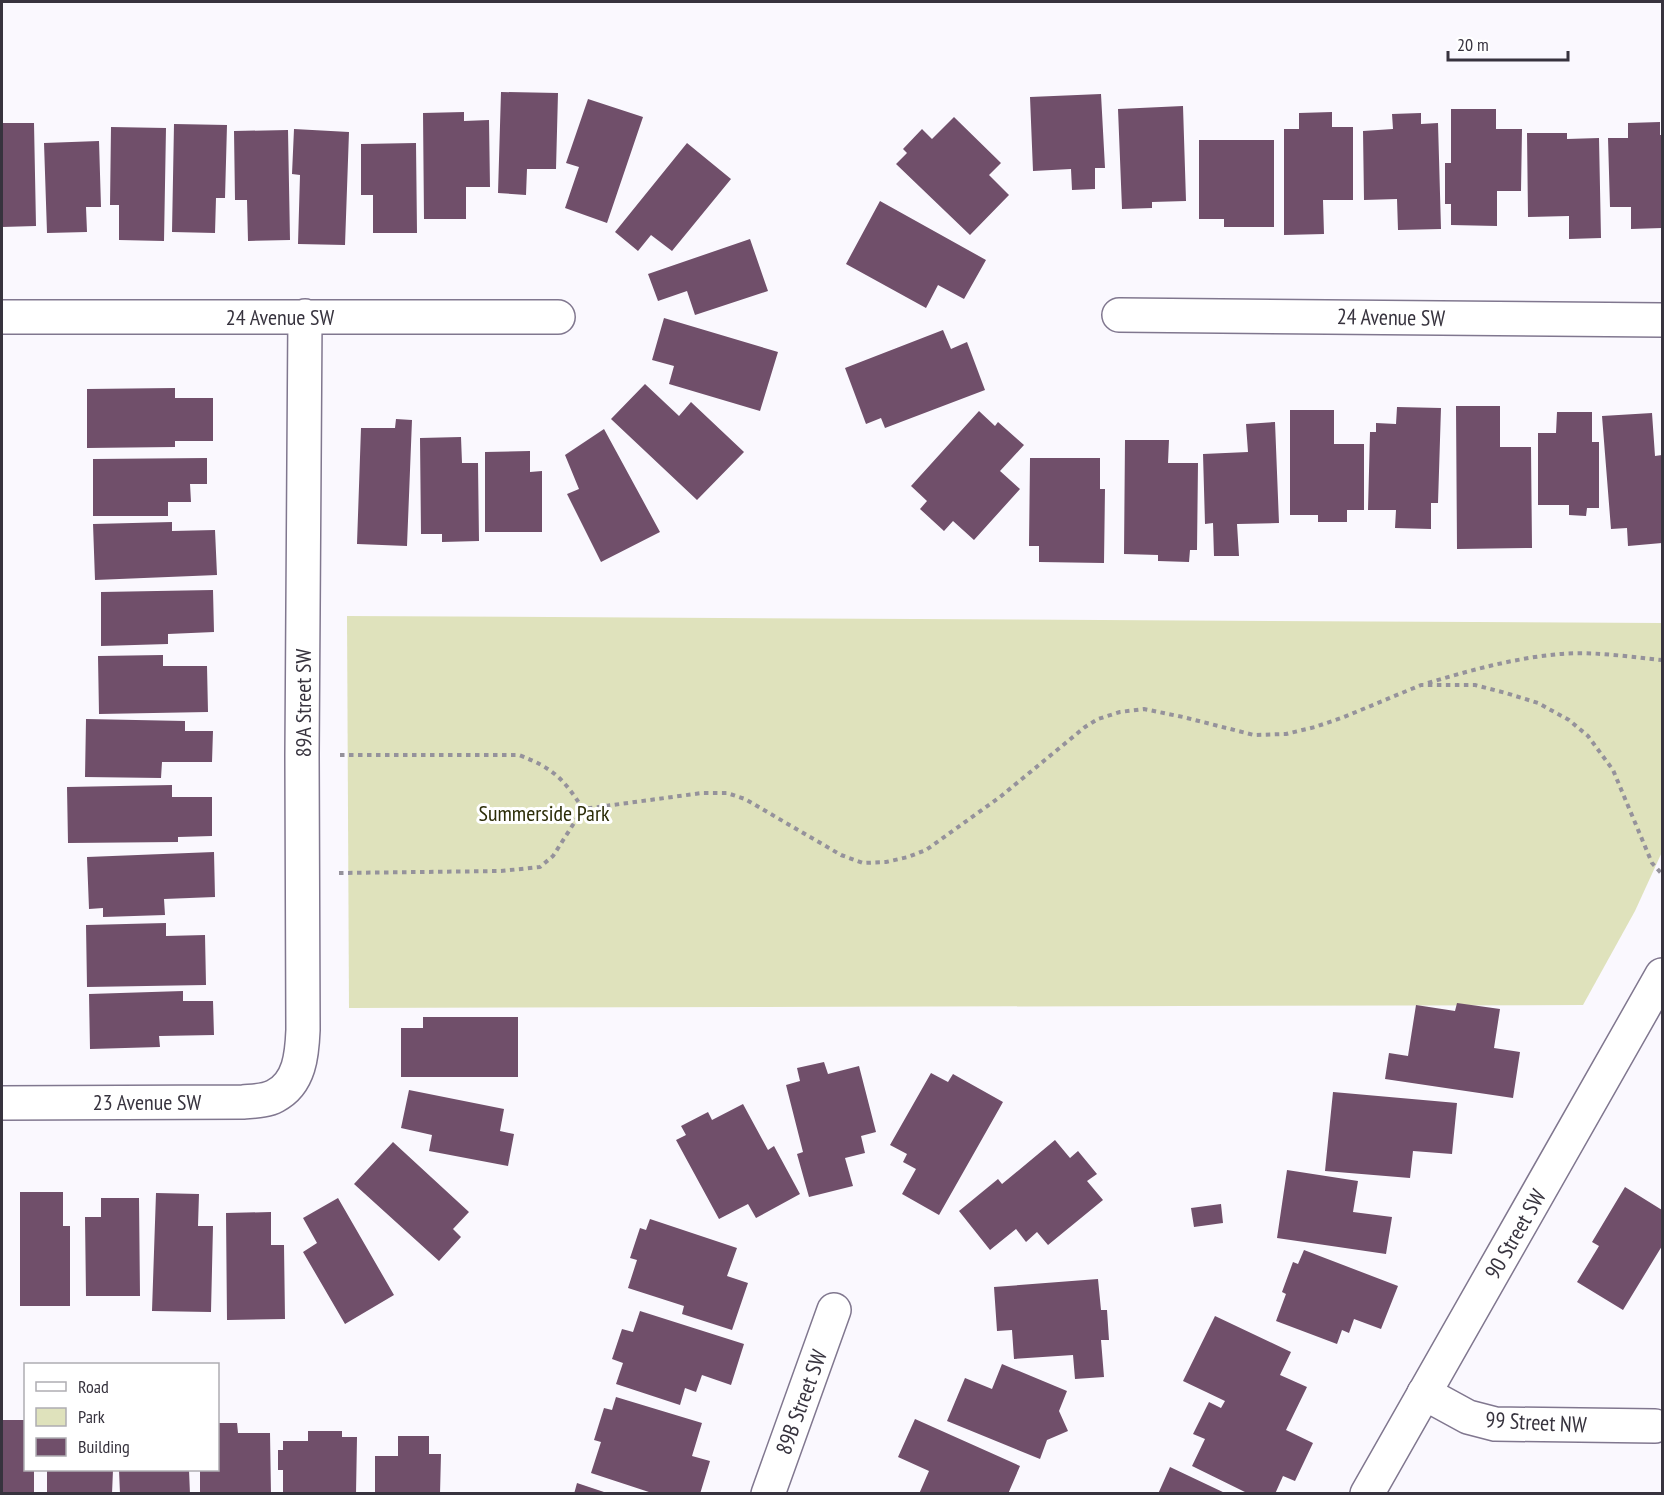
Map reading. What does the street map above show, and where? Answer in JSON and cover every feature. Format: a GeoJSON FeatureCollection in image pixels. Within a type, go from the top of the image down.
{"type":"FeatureCollection","features":[{"type":"Feature","properties":{"kind":"street","name":"24 Avenue SW"},"geometry":{"type":"LineString","coordinates":[[1119,315],[1662,320]]}},
{"type":"Feature","properties":{"kind":"street","name":"89A Street SW"},"geometry":{"type":"LineString","coordinates":[[288,1086],[299,1069],[303,1030],[305,316]]}},
{"type":"Feature","properties":{"kind":"street","name":"24 Avenue SW"},"geometry":{"type":"LineString","coordinates":[[2,317],[558,317]]}},
{"type":"Feature","properties":{"kind":"street","name":"90 Street SW"},"geometry":{"type":"LineString","coordinates":[[1367,1494],[1662,975]]}},
{"type":"Feature","properties":{"kind":"street","name":"23 Avenue SW"},"geometry":{"type":"LineString","coordinates":[[2,1103],[243,1102],[276,1096],[288,1086]]}},
{"type":"Feature","properties":{"kind":"street","name":"89B Street SW"},"geometry":{"type":"LineString","coordinates":[[768,1494],[834,1310]]}},
{"type":"Feature","properties":{"kind":"street","name":"99 Street NW"},"geometry":{"type":"LineString","coordinates":[[1424,1393],[1468,1417],[1495,1424],[1655,1426]]}},
{"type":"Feature","properties":{"kind":"path"},"geometry":{"type":"LineString","coordinates":[[583,809],[702,793],[727,793],[745,799],[841,855],[862,863],[886,862],[926,850],[1000,797],[1085,727],[1098,718],[1120,712],[1144,709],[1254,735],[1286,734],[1334,721],[1421,684],[1519,660],[1561,654],[1604,654],[1662,660]]}},
{"type":"Feature","properties":{"kind":"path"},"geometry":{"type":"LineString","coordinates":[[1421,684],[1475,685],[1538,703],[1569,720],[1588,736],[1612,770],[1652,863],[1662,874]]}},
{"type":"Feature","properties":{"kind":"path"},"geometry":{"type":"LineString","coordinates":[[302,754],[519,754],[540,763],[554,773],[569,787],[583,809]]}},
{"type":"Feature","properties":{"kind":"path"},"geometry":{"type":"LineString","coordinates":[[303,873],[501,871],[540,867],[554,856],[583,809]]}},
{"type":"Feature","properties":{"kind":"green space","name":"Summerside Park"},"geometry":{"type":"Polygon","coordinates":[[[347,616],[1662,623],[1662,852],[1635,911],[1583,1005],[349,1008],[347,616]]]}},
{"type":"Feature","properties":{"kind":"building"},"geometry":{"type":"Polygon","coordinates":[[[501,92],[558,93],[556,169],[527,169],[526,195],[498,193],[501,92]]]}},
{"type":"Feature","properties":{"kind":"building"},"geometry":{"type":"Polygon","coordinates":[[[1101,94],[1105,168],[1095,168],[1095,189],[1072,190],[1071,169],[1033,171],[1030,97],[1101,94]]]}},
{"type":"Feature","properties":{"kind":"building"},"geometry":{"type":"Polygon","coordinates":[[[588,99],[643,117],[607,223],[565,208],[579,167],[566,163],[588,99]]]}},
{"type":"Feature","properties":{"kind":"building"},"geometry":{"type":"Polygon","coordinates":[[[1183,106],[1186,201],[1152,202],[1152,208],[1122,209],[1118,109],[1183,106]]]}},
{"type":"Feature","properties":{"kind":"building"},"geometry":{"type":"Polygon","coordinates":[[[1451,109],[1496,109],[1496,129],[1522,129],[1521,191],[1497,191],[1497,226],[1451,225],[1451,204],[1445,204],[1445,163],[1451,163],[1451,109]]]}},
{"type":"Feature","properties":{"kind":"building"},"geometry":{"type":"Polygon","coordinates":[[[464,112],[464,121],[489,120],[490,187],[466,187],[466,219],[424,219],[423,113],[464,112]]]}},
{"type":"Feature","properties":{"kind":"building"},"geometry":{"type":"Polygon","coordinates":[[[1332,112],[1332,127],[1353,127],[1353,200],[1323,200],[1324,234],[1284,235],[1284,129],[1299,129],[1299,113],[1332,112]]]}},
{"type":"Feature","properties":{"kind":"building"},"geometry":{"type":"Polygon","coordinates":[[[1421,113],[1421,124],[1438,123],[1441,229],[1398,230],[1397,199],[1364,200],[1363,131],[1393,129],[1392,114],[1421,113]]]}},
{"type":"Feature","properties":{"kind":"building"},"geometry":{"type":"Polygon","coordinates":[[[954,117],[1001,163],[989,175],[1009,195],[970,235],[896,164],[907,153],[903,149],[922,129],[932,139],[954,117]]]}},
{"type":"Feature","properties":{"kind":"building"},"geometry":{"type":"Polygon","coordinates":[[[1660,122],[1662,228],[1631,229],[1631,207],[1610,207],[1608,138],[1628,138],[1628,123],[1660,122]]]}},
{"type":"Feature","properties":{"kind":"building"},"geometry":{"type":"Polygon","coordinates":[[[2,123],[34,123],[36,226],[2,227],[2,123]]]}},
{"type":"Feature","properties":{"kind":"building"},"geometry":{"type":"Polygon","coordinates":[[[174,124],[227,125],[225,198],[216,198],[215,233],[172,232],[174,124]]]}},
{"type":"Feature","properties":{"kind":"building"},"geometry":{"type":"Polygon","coordinates":[[[111,127],[166,128],[164,241],[119,240],[119,205],[110,205],[111,127]]]}},
{"type":"Feature","properties":{"kind":"building"},"geometry":{"type":"Polygon","coordinates":[[[294,129],[349,132],[345,245],[298,244],[300,175],[292,174],[294,129]]]}},
{"type":"Feature","properties":{"kind":"building"},"geometry":{"type":"Polygon","coordinates":[[[288,130],[290,240],[248,241],[247,200],[235,200],[234,131],[288,130]]]}},
{"type":"Feature","properties":{"kind":"building"},"geometry":{"type":"Polygon","coordinates":[[[1527,133],[1567,133],[1567,139],[1599,138],[1601,238],[1569,239],[1569,216],[1528,217],[1527,133]]]}},
{"type":"Feature","properties":{"kind":"building"},"geometry":{"type":"Polygon","coordinates":[[[1199,140],[1274,140],[1274,227],[1224,227],[1224,219],[1199,219],[1199,140]]]}},
{"type":"Feature","properties":{"kind":"building"},"geometry":{"type":"Polygon","coordinates":[[[99,141],[101,207],[86,207],[87,232],[47,233],[44,143],[99,141]]]}},
{"type":"Feature","properties":{"kind":"building"},"geometry":{"type":"Polygon","coordinates":[[[416,143],[417,233],[373,233],[373,195],[361,195],[361,144],[416,143]]]}},
{"type":"Feature","properties":{"kind":"building"},"geometry":{"type":"Polygon","coordinates":[[[687,143],[731,179],[672,251],[651,235],[638,251],[615,232],[687,143]]]}},
{"type":"Feature","properties":{"kind":"building"},"geometry":{"type":"Polygon","coordinates":[[[880,201],[986,260],[964,299],[938,285],[926,308],[846,264],[880,201]]]}},
{"type":"Feature","properties":{"kind":"building"},"geometry":{"type":"Polygon","coordinates":[[[750,239],[768,291],[695,315],[687,291],[658,301],[648,274],[750,239]]]}},
{"type":"Feature","properties":{"kind":"building"},"geometry":{"type":"Polygon","coordinates":[[[664,318],[778,352],[760,411],[669,384],[674,366],[652,360],[664,318]]]}},
{"type":"Feature","properties":{"kind":"building"},"geometry":{"type":"Polygon","coordinates":[[[943,330],[951,349],[967,342],[985,390],[885,428],[881,418],[866,424],[845,368],[943,330]]]}},
{"type":"Feature","properties":{"kind":"building"},"geometry":{"type":"Polygon","coordinates":[[[645,384],[679,416],[691,402],[744,452],[697,500],[611,419],[645,384]]]}},
{"type":"Feature","properties":{"kind":"building"},"geometry":{"type":"Polygon","coordinates":[[[175,388],[175,398],[213,398],[213,441],[175,441],[175,447],[87,448],[87,389],[175,388]]]}},
{"type":"Feature","properties":{"kind":"building"},"geometry":{"type":"Polygon","coordinates":[[[1456,406],[1500,406],[1500,447],[1531,447],[1532,548],[1457,549],[1456,406]]]}},
{"type":"Feature","properties":{"kind":"building"},"geometry":{"type":"Polygon","coordinates":[[[1397,407],[1441,408],[1438,503],[1431,503],[1431,529],[1395,528],[1396,510],[1368,510],[1370,432],[1376,432],[1376,423],[1396,424],[1397,407]]]}},
{"type":"Feature","properties":{"kind":"building"},"geometry":{"type":"Polygon","coordinates":[[[1290,410],[1334,410],[1334,444],[1364,444],[1364,510],[1347,510],[1347,522],[1318,522],[1318,515],[1290,515],[1290,410]]]}},
{"type":"Feature","properties":{"kind":"building"},"geometry":{"type":"Polygon","coordinates":[[[979,411],[995,426],[998,422],[1024,445],[1000,471],[1020,489],[974,540],[953,521],[944,531],[920,509],[927,501],[911,486],[979,411]]]}},
{"type":"Feature","properties":{"kind":"building"},"geometry":{"type":"Polygon","coordinates":[[[1557,412],[1592,412],[1592,442],[1599,442],[1599,508],[1587,508],[1586,516],[1569,515],[1569,505],[1538,505],[1538,433],[1556,433],[1557,412]]]}},
{"type":"Feature","properties":{"kind":"building"},"geometry":{"type":"Polygon","coordinates":[[[1652,413],[1655,456],[1662,455],[1662,543],[1628,546],[1627,528],[1611,529],[1602,416],[1652,413]]]}},
{"type":"Feature","properties":{"kind":"building"},"geometry":{"type":"Polygon","coordinates":[[[396,419],[412,420],[407,546],[357,544],[361,428],[395,428],[396,419]]]}},
{"type":"Feature","properties":{"kind":"building"},"geometry":{"type":"Polygon","coordinates":[[[1275,422],[1279,523],[1237,524],[1239,556],[1214,556],[1213,523],[1205,524],[1203,454],[1248,452],[1246,424],[1275,422]]]}},
{"type":"Feature","properties":{"kind":"building"},"geometry":{"type":"Polygon","coordinates":[[[604,429],[660,532],[601,562],[567,494],[579,489],[565,455],[604,429]]]}},
{"type":"Feature","properties":{"kind":"building"},"geometry":{"type":"Polygon","coordinates":[[[461,437],[462,463],[478,463],[479,541],[442,542],[442,534],[421,534],[420,438],[461,437]]]}},
{"type":"Feature","properties":{"kind":"building"},"geometry":{"type":"Polygon","coordinates":[[[1125,440],[1169,440],[1168,463],[1198,463],[1197,550],[1190,550],[1189,562],[1158,561],[1158,555],[1124,554],[1125,440]]]}},
{"type":"Feature","properties":{"kind":"building"},"geometry":{"type":"Polygon","coordinates":[[[530,451],[530,472],[542,471],[542,532],[485,532],[485,452],[530,451]]]}},
{"type":"Feature","properties":{"kind":"building"},"geometry":{"type":"Polygon","coordinates":[[[207,458],[207,484],[190,484],[191,502],[168,502],[168,516],[93,516],[93,459],[207,458]]]}},
{"type":"Feature","properties":{"kind":"building"},"geometry":{"type":"Polygon","coordinates":[[[1030,458],[1100,458],[1100,489],[1105,489],[1104,563],[1039,562],[1039,546],[1029,546],[1030,458]]]}},
{"type":"Feature","properties":{"kind":"building"},"geometry":{"type":"Polygon","coordinates":[[[172,522],[172,531],[215,530],[217,575],[95,580],[93,524],[172,522]]]}},
{"type":"Feature","properties":{"kind":"building"},"geometry":{"type":"Polygon","coordinates":[[[213,590],[214,632],[168,634],[168,644],[101,646],[101,592],[213,590]]]}},
{"type":"Feature","properties":{"kind":"building"},"geometry":{"type":"Polygon","coordinates":[[[163,655],[163,666],[207,666],[208,712],[99,714],[98,656],[163,655]]]}},
{"type":"Feature","properties":{"kind":"building"},"geometry":{"type":"Polygon","coordinates":[[[86,719],[185,721],[185,731],[213,731],[212,762],[162,762],[161,778],[85,777],[86,719]]]}},
{"type":"Feature","properties":{"kind":"building"},"geometry":{"type":"Polygon","coordinates":[[[172,785],[172,797],[212,797],[212,836],[178,837],[178,842],[68,843],[67,787],[172,785]]]}},
{"type":"Feature","properties":{"kind":"building"},"geometry":{"type":"Polygon","coordinates":[[[214,852],[215,897],[164,899],[165,915],[103,917],[103,908],[89,909],[87,857],[214,852]]]}},
{"type":"Feature","properties":{"kind":"building"},"geometry":{"type":"Polygon","coordinates":[[[166,923],[166,936],[205,935],[206,985],[87,987],[86,925],[166,923]]]}},
{"type":"Feature","properties":{"kind":"building"},"geometry":{"type":"Polygon","coordinates":[[[183,991],[183,1001],[213,1001],[214,1035],[159,1036],[160,1047],[90,1049],[89,994],[183,991]]]}},
{"type":"Feature","properties":{"kind":"building"},"geometry":{"type":"Polygon","coordinates":[[[1457,1003],[1500,1009],[1494,1048],[1520,1052],[1513,1098],[1385,1079],[1389,1053],[1408,1056],[1416,1005],[1455,1011],[1457,1003]]]}},
{"type":"Feature","properties":{"kind":"building"},"geometry":{"type":"Polygon","coordinates":[[[423,1017],[518,1017],[518,1077],[401,1077],[401,1028],[423,1028],[423,1017]]]}},
{"type":"Feature","properties":{"kind":"building"},"geometry":{"type":"Polygon","coordinates":[[[824,1062],[828,1074],[859,1066],[876,1132],[861,1136],[865,1153],[845,1158],[853,1186],[809,1197],[797,1154],[803,1152],[786,1085],[800,1081],[797,1068],[824,1062]]]}},
{"type":"Feature","properties":{"kind":"building"},"geometry":{"type":"Polygon","coordinates":[[[931,1073],[948,1082],[953,1074],[1003,1102],[939,1215],[902,1194],[916,1169],[903,1162],[907,1154],[890,1145],[931,1073]]]}},
{"type":"Feature","properties":{"kind":"building"},"geometry":{"type":"Polygon","coordinates":[[[409,1090],[504,1109],[500,1131],[514,1134],[508,1166],[429,1151],[432,1135],[401,1128],[409,1090]]]}},
{"type":"Feature","properties":{"kind":"building"},"geometry":{"type":"Polygon","coordinates":[[[1333,1092],[1457,1103],[1452,1154],[1413,1151],[1410,1178],[1325,1171],[1333,1092]]]}},
{"type":"Feature","properties":{"kind":"building"},"geometry":{"type":"Polygon","coordinates":[[[743,1104],[768,1150],[774,1146],[800,1194],[756,1218],[748,1204],[719,1219],[676,1140],[686,1135],[681,1126],[708,1112],[712,1120],[743,1104]]]}},
{"type":"Feature","properties":{"kind":"building"},"geometry":{"type":"Polygon","coordinates":[[[1055,1140],[1070,1158],[1078,1151],[1097,1174],[1087,1181],[1103,1200],[1048,1245],[1037,1232],[1026,1242],[1016,1229],[990,1250],[959,1211],[998,1179],[1002,1184],[1055,1140]]]}},
{"type":"Feature","properties":{"kind":"building"},"geometry":{"type":"Polygon","coordinates":[[[393,1142],[469,1212],[453,1229],[461,1237],[439,1261],[354,1184],[393,1142]]]}},
{"type":"Feature","properties":{"kind":"building"},"geometry":{"type":"Polygon","coordinates":[[[1287,1170],[1358,1181],[1353,1212],[1392,1217],[1386,1254],[1277,1238],[1287,1170]]]}},
{"type":"Feature","properties":{"kind":"building"},"geometry":{"type":"Polygon","coordinates":[[[1625,1187],[1662,1210],[1662,1246],[1623,1310],[1577,1282],[1599,1246],[1592,1242],[1625,1187]]]}},
{"type":"Feature","properties":{"kind":"building"},"geometry":{"type":"Polygon","coordinates":[[[20,1192],[63,1192],[63,1226],[70,1226],[70,1306],[20,1306],[20,1192]]]}},
{"type":"Feature","properties":{"kind":"building"},"geometry":{"type":"Polygon","coordinates":[[[156,1193],[199,1194],[198,1226],[213,1226],[211,1312],[152,1311],[156,1193]]]}},
{"type":"Feature","properties":{"kind":"building"},"geometry":{"type":"Polygon","coordinates":[[[101,1198],[139,1198],[140,1296],[86,1296],[85,1217],[101,1217],[101,1198]]]}},
{"type":"Feature","properties":{"kind":"building"},"geometry":{"type":"Polygon","coordinates":[[[338,1198],[394,1295],[345,1324],[303,1252],[317,1243],[303,1218],[338,1198]]]}},
{"type":"Feature","properties":{"kind":"building"},"geometry":{"type":"Polygon","coordinates":[[[1221,1204],[1223,1223],[1194,1227],[1191,1208],[1221,1204]]]}},
{"type":"Feature","properties":{"kind":"building"},"geometry":{"type":"Polygon","coordinates":[[[271,1212],[271,1245],[284,1245],[285,1319],[227,1320],[226,1213],[271,1212]]]}},
{"type":"Feature","properties":{"kind":"building"},"geometry":{"type":"Polygon","coordinates":[[[650,1219],[737,1248],[727,1276],[748,1283],[732,1330],[682,1314],[684,1306],[628,1288],[637,1260],[630,1258],[640,1228],[646,1230],[650,1219]]]}},
{"type":"Feature","properties":{"kind":"building"},"geometry":{"type":"Polygon","coordinates":[[[1304,1250],[1398,1286],[1381,1329],[1354,1319],[1349,1333],[1342,1330],[1337,1344],[1276,1321],[1286,1294],[1282,1292],[1293,1262],[1298,1264],[1304,1250]]]}},
{"type":"Feature","properties":{"kind":"building"},"geometry":{"type":"Polygon","coordinates":[[[1098,1279],[1101,1310],[1107,1310],[1109,1340],[1101,1340],[1104,1377],[1075,1379],[1073,1355],[1014,1359],[1012,1330],[997,1331],[994,1287],[1098,1279]]]}},
{"type":"Feature","properties":{"kind":"building"},"geometry":{"type":"Polygon","coordinates":[[[640,1311],[744,1344],[731,1385],[702,1375],[696,1392],[685,1388],[680,1405],[616,1384],[623,1363],[612,1359],[622,1329],[633,1332],[640,1311]]]}},
{"type":"Feature","properties":{"kind":"building"},"geometry":{"type":"Polygon","coordinates":[[[1215,1316],[1291,1352],[1280,1375],[1307,1387],[1286,1430],[1313,1443],[1295,1481],[1283,1476],[1275,1494],[1249,1494],[1192,1466],[1205,1439],[1193,1434],[1209,1402],[1221,1408],[1225,1401],[1183,1381],[1215,1316]]]}},
{"type":"Feature","properties":{"kind":"building"},"geometry":{"type":"Polygon","coordinates":[[[1002,1364],[1067,1391],[1059,1411],[1068,1431],[1047,1440],[1040,1459],[947,1421],[965,1378],[992,1389],[1002,1364]]]}},
{"type":"Feature","properties":{"kind":"building"},"geometry":{"type":"Polygon","coordinates":[[[616,1397],[702,1423],[692,1456],[710,1461],[700,1494],[655,1494],[591,1473],[601,1442],[594,1440],[604,1408],[612,1410],[616,1397]]]}},
{"type":"Feature","properties":{"kind":"building"},"geometry":{"type":"Polygon","coordinates":[[[915,1419],[1020,1466],[1008,1494],[919,1494],[929,1471],[898,1457],[915,1419]]]}},
{"type":"Feature","properties":{"kind":"building"},"geometry":{"type":"Polygon","coordinates":[[[2,1420],[24,1420],[24,1471],[34,1471],[34,1494],[2,1494],[2,1420]]]}},
{"type":"Feature","properties":{"kind":"building"},"geometry":{"type":"Polygon","coordinates":[[[219,1423],[237,1423],[238,1433],[270,1433],[271,1494],[200,1494],[200,1471],[219,1471],[219,1423]]]}},
{"type":"Feature","properties":{"kind":"building"},"geometry":{"type":"Polygon","coordinates":[[[308,1431],[342,1431],[342,1437],[357,1437],[356,1494],[283,1494],[283,1470],[278,1470],[278,1450],[283,1450],[283,1441],[308,1441],[308,1431]]]}},
{"type":"Feature","properties":{"kind":"building"},"geometry":{"type":"Polygon","coordinates":[[[398,1436],[429,1436],[429,1454],[441,1454],[440,1494],[375,1494],[375,1456],[398,1456],[398,1436]]]}},
{"type":"Feature","properties":{"kind":"building"},"geometry":{"type":"Polygon","coordinates":[[[1170,1467],[1227,1494],[1158,1494],[1170,1467]]]}},
{"type":"Feature","properties":{"kind":"building"},"geometry":{"type":"Polygon","coordinates":[[[47,1471],[113,1471],[112,1494],[47,1494],[47,1471]]]}},
{"type":"Feature","properties":{"kind":"building"},"geometry":{"type":"Polygon","coordinates":[[[119,1471],[189,1471],[190,1494],[120,1494],[119,1471]]]}},
{"type":"Feature","properties":{"kind":"building"},"geometry":{"type":"Polygon","coordinates":[[[577,1483],[607,1493],[607,1494],[574,1494],[577,1483]]]}}]}
